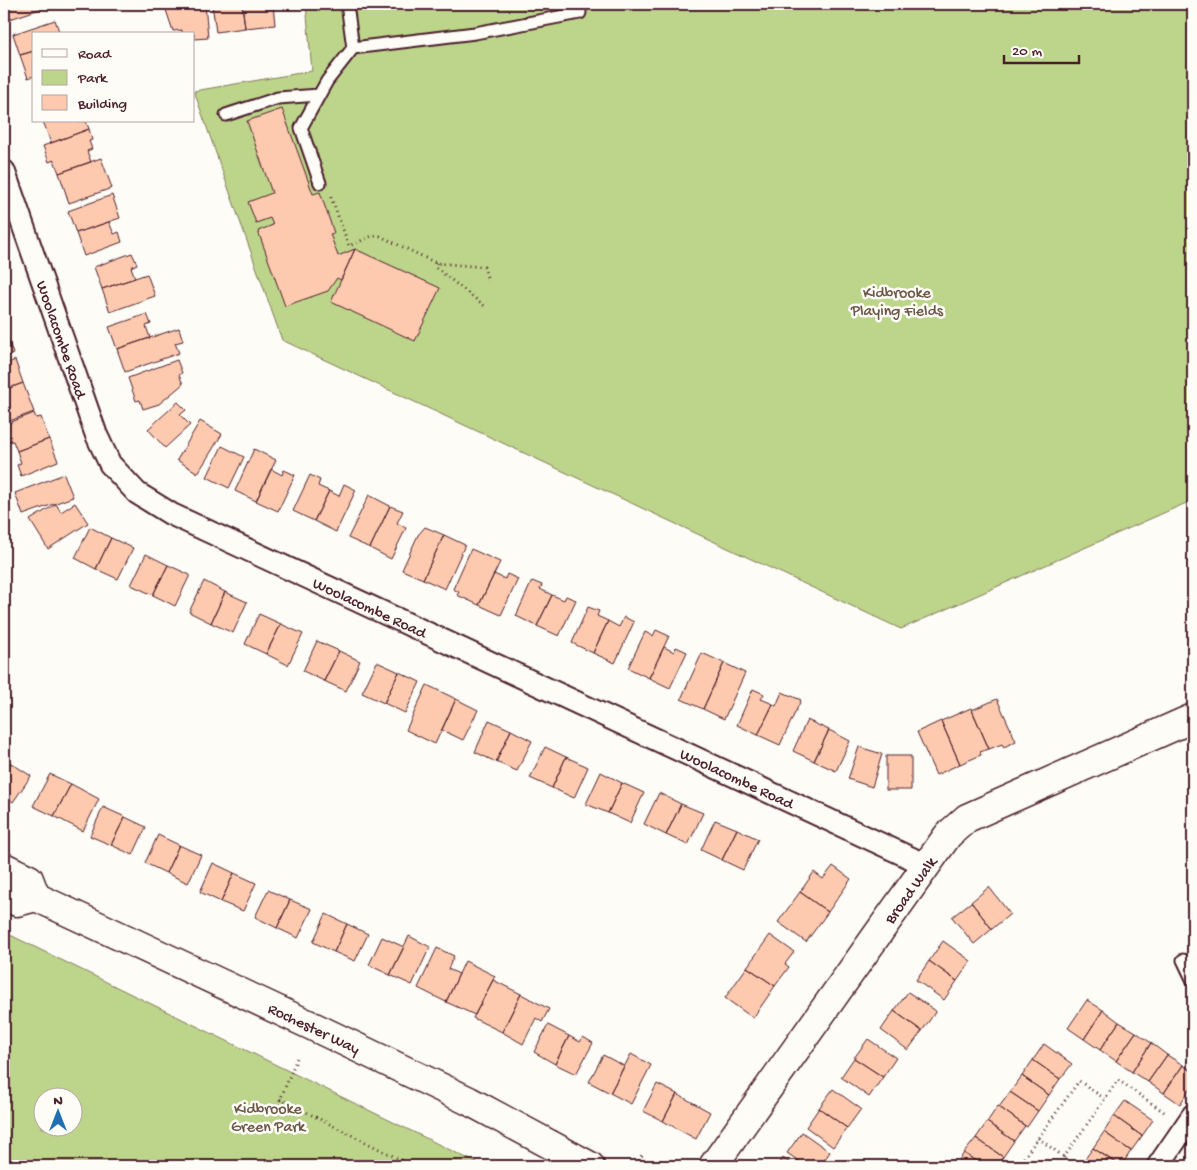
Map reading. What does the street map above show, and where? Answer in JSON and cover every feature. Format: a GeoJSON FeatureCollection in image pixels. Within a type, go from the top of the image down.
{"type":"FeatureCollection","features":[{"type":"Feature","properties":{"kind":"street","name":"Woolacombe Road"},"geometry":{"type":"LineString","coordinates":[[4,171],[96,434],[110,464],[137,494],[171,514],[926,865]]}},
{"type":"Feature","properties":{"kind":"street","name":"Broad Walk"},"geometry":{"type":"LineString","coordinates":[[713,1166],[948,835],[967,818],[1193,718]]}},
{"type":"Feature","properties":{"kind":"street"},"geometry":{"type":"LineString","coordinates":[[4,867],[29,879],[36,897],[18,902],[4,895]]}},
{"type":"Feature","properties":{"kind":"street","name":"Rochester Way"},"geometry":{"type":"LineString","coordinates":[[36,897],[442,1089],[590,1166]]}},
{"type":"Feature","properties":{"kind":"street"},"geometry":{"type":"LineString","coordinates":[[1158,1166],[1189,1121]]}},
{"type":"Feature","properties":{"kind":"lane"},"geometry":{"type":"LineString","coordinates":[[347,4],[353,48]]}},
{"type":"Feature","properties":{"kind":"lane"},"geometry":{"type":"LineString","coordinates":[[320,183],[301,128],[327,81],[353,48],[494,30],[580,13],[579,4]]}},
{"type":"Feature","properties":{"kind":"lane"},"geometry":{"type":"LineString","coordinates":[[226,115],[278,98],[319,95]]}},
{"type":"Feature","properties":{"kind":"lane"},"geometry":{"type":"LineString","coordinates":[[1183,960],[1193,981]]}},
{"type":"Feature","properties":{"kind":"path"},"geometry":{"type":"LineString","coordinates":[[320,183],[328,188],[349,246],[372,236],[380,236],[436,263],[484,267],[488,281]]}},
{"type":"Feature","properties":{"kind":"path"},"geometry":{"type":"LineString","coordinates":[[436,263],[436,268],[486,307]]}},
{"type":"Feature","properties":{"kind":"path"},"geometry":{"type":"LineString","coordinates":[[276,1110],[296,1058]]}},
{"type":"Feature","properties":{"kind":"path"},"geometry":{"type":"LineString","coordinates":[[1058,1166],[1118,1080],[1189,1121]]}},
{"type":"Feature","properties":{"kind":"path"},"geometry":{"type":"LineString","coordinates":[[1018,1166],[1080,1081],[1105,1099]]}},
{"type":"Feature","properties":{"kind":"path"},"geometry":{"type":"LineString","coordinates":[[280,1099],[413,1166]]}},
{"type":"Feature","properties":{"kind":"path"},"geometry":{"type":"LineString","coordinates":[[1038,1138],[1064,1157]]}},
{"type":"Feature","properties":{"kind":"path"},"geometry":{"type":"LineString","coordinates":[[636,1166],[642,1155]]}},
{"type":"Feature","properties":{"kind":"green space","name":"Kidbrooke Playing Fields"},"geometry":{"type":"Polygon","coordinates":[[[306,4],[1193,4],[1193,500],[901,629],[282,340],[195,91],[312,71],[306,4]]]}},
{"type":"Feature","properties":{"kind":"green space","name":"Kidbrooke Green Park"},"geometry":{"type":"Polygon","coordinates":[[[4,932],[483,1166],[4,1166],[4,932]]]}},
{"type":"Feature","properties":{"kind":"building"},"geometry":{"type":"Polygon","coordinates":[[[4,4],[42,4],[43,8],[4,21],[4,4]]]}},
{"type":"Feature","properties":{"kind":"building"},"geometry":{"type":"Polygon","coordinates":[[[164,4],[205,4],[208,38],[195,39],[195,32],[173,31],[164,4]]]}},
{"type":"Feature","properties":{"kind":"building"},"geometry":{"type":"Polygon","coordinates":[[[212,4],[242,4],[245,28],[216,32],[212,4]]]}},
{"type":"Feature","properties":{"kind":"building"},"geometry":{"type":"Polygon","coordinates":[[[242,4],[273,4],[275,25],[245,28],[242,4]]]}},
{"type":"Feature","properties":{"kind":"building"},"geometry":{"type":"Polygon","coordinates":[[[55,20],[59,32],[32,32],[32,52],[20,55],[13,34],[55,20]]]}},
{"type":"Feature","properties":{"kind":"building"},"geometry":{"type":"Polygon","coordinates":[[[32,52],[32,77],[28,78],[20,55],[32,52]]]}},
{"type":"Feature","properties":{"kind":"building"},"geometry":{"type":"Polygon","coordinates":[[[282,109],[313,194],[320,192],[334,233],[330,234],[338,256],[355,249],[341,280],[337,278],[328,291],[285,306],[258,231],[273,225],[270,218],[256,223],[248,202],[272,193],[247,121],[282,109]]]}},
{"type":"Feature","properties":{"kind":"building"},"geometry":{"type":"Polygon","coordinates":[[[43,122],[86,122],[89,129],[51,143],[43,122]]]}},
{"type":"Feature","properties":{"kind":"building"},"geometry":{"type":"Polygon","coordinates":[[[89,129],[92,140],[89,141],[92,149],[87,151],[91,162],[59,173],[54,160],[49,162],[43,146],[89,129]]]}},
{"type":"Feature","properties":{"kind":"building"},"geometry":{"type":"Polygon","coordinates":[[[101,158],[112,188],[69,203],[59,173],[101,158]]]}},
{"type":"Feature","properties":{"kind":"building"},"geometry":{"type":"Polygon","coordinates":[[[112,195],[120,218],[76,233],[68,211],[112,195]]]}},
{"type":"Feature","properties":{"kind":"building"},"geometry":{"type":"Polygon","coordinates":[[[109,222],[114,234],[119,232],[122,242],[84,256],[76,233],[109,222]]]}},
{"type":"Feature","properties":{"kind":"building"},"geometry":{"type":"Polygon","coordinates":[[[355,249],[440,288],[415,341],[331,302],[355,249]]]}},
{"type":"Feature","properties":{"kind":"building"},"geometry":{"type":"Polygon","coordinates":[[[132,253],[137,264],[131,267],[135,278],[102,289],[94,267],[132,253]]]}},
{"type":"Feature","properties":{"kind":"building"},"geometry":{"type":"Polygon","coordinates":[[[147,274],[155,296],[110,312],[102,289],[147,274]]]}},
{"type":"Feature","properties":{"kind":"building"},"geometry":{"type":"Polygon","coordinates":[[[147,314],[151,324],[146,326],[150,338],[117,349],[109,327],[147,314]]]}},
{"type":"Feature","properties":{"kind":"building"},"geometry":{"type":"Polygon","coordinates":[[[4,327],[13,354],[4,357],[4,327]]]}},
{"type":"Feature","properties":{"kind":"building"},"geometry":{"type":"Polygon","coordinates":[[[179,328],[183,341],[175,343],[179,353],[125,372],[117,349],[179,328]]]}},
{"type":"Feature","properties":{"kind":"building"},"geometry":{"type":"Polygon","coordinates":[[[15,360],[23,383],[4,390],[4,365],[15,360]]]}},
{"type":"Feature","properties":{"kind":"building"},"geometry":{"type":"Polygon","coordinates":[[[177,360],[182,373],[179,375],[183,384],[159,404],[143,409],[140,400],[136,401],[128,378],[177,360]]]}},
{"type":"Feature","properties":{"kind":"building"},"geometry":{"type":"Polygon","coordinates":[[[23,383],[34,412],[4,423],[4,390],[23,383]]]}},
{"type":"Feature","properties":{"kind":"building"},"geometry":{"type":"Polygon","coordinates":[[[178,402],[186,410],[180,415],[190,425],[165,448],[148,429],[178,402]]]}},
{"type":"Feature","properties":{"kind":"building"},"geometry":{"type":"Polygon","coordinates":[[[34,413],[36,418],[41,417],[49,439],[17,451],[13,441],[8,442],[4,425],[34,413]]]}},
{"type":"Feature","properties":{"kind":"building"},"geometry":{"type":"Polygon","coordinates":[[[200,421],[222,434],[198,473],[177,460],[200,421]]]}},
{"type":"Feature","properties":{"kind":"building"},"geometry":{"type":"Polygon","coordinates":[[[49,439],[58,461],[21,476],[17,465],[21,463],[17,451],[49,439]]]}},
{"type":"Feature","properties":{"kind":"building"},"geometry":{"type":"Polygon","coordinates":[[[222,446],[244,457],[229,488],[207,477],[222,446]]]}},
{"type":"Feature","properties":{"kind":"building"},"geometry":{"type":"Polygon","coordinates":[[[254,449],[276,460],[256,501],[235,491],[254,449]]]}},
{"type":"Feature","properties":{"kind":"building"},"geometry":{"type":"Polygon","coordinates":[[[271,469],[282,475],[284,470],[295,475],[278,511],[256,501],[271,469]]]}},
{"type":"Feature","properties":{"kind":"building"},"geometry":{"type":"Polygon","coordinates":[[[64,474],[73,497],[23,515],[15,493],[64,474]]]}},
{"type":"Feature","properties":{"kind":"building"},"geometry":{"type":"Polygon","coordinates":[[[310,475],[320,480],[318,486],[329,491],[314,521],[293,511],[310,475]]]}},
{"type":"Feature","properties":{"kind":"building"},"geometry":{"type":"Polygon","coordinates":[[[344,484],[356,490],[336,532],[314,521],[329,491],[339,496],[344,484]]]}},
{"type":"Feature","properties":{"kind":"building"},"geometry":{"type":"Polygon","coordinates":[[[369,495],[390,506],[370,548],[348,538],[369,495]]]}},
{"type":"Feature","properties":{"kind":"building"},"geometry":{"type":"Polygon","coordinates":[[[75,503],[88,523],[48,549],[30,520],[56,504],[61,512],[75,503]]]}},
{"type":"Feature","properties":{"kind":"building"},"geometry":{"type":"Polygon","coordinates":[[[390,506],[403,511],[397,523],[406,528],[391,559],[370,548],[390,506]]]}},
{"type":"Feature","properties":{"kind":"building"},"geometry":{"type":"Polygon","coordinates":[[[90,527],[111,538],[96,569],[75,558],[90,527]]]}},
{"type":"Feature","properties":{"kind":"building"},"geometry":{"type":"Polygon","coordinates":[[[425,527],[444,535],[423,579],[402,570],[418,535],[425,527]]]}},
{"type":"Feature","properties":{"kind":"building"},"geometry":{"type":"Polygon","coordinates":[[[444,535],[465,545],[445,589],[423,579],[444,535]]]}},
{"type":"Feature","properties":{"kind":"building"},"geometry":{"type":"Polygon","coordinates":[[[111,538],[133,548],[118,579],[96,569],[111,538]]]}},
{"type":"Feature","properties":{"kind":"building"},"geometry":{"type":"Polygon","coordinates":[[[471,549],[500,562],[479,605],[457,595],[459,592],[453,589],[471,549]]]}},
{"type":"Feature","properties":{"kind":"building"},"geometry":{"type":"Polygon","coordinates":[[[146,554],[168,565],[153,595],[131,585],[146,554]]]}},
{"type":"Feature","properties":{"kind":"building"},"geometry":{"type":"Polygon","coordinates":[[[168,565],[190,575],[175,606],[153,595],[168,565]]]}},
{"type":"Feature","properties":{"kind":"building"},"geometry":{"type":"Polygon","coordinates":[[[494,574],[505,579],[507,574],[518,579],[501,615],[479,605],[494,574]]]}},
{"type":"Feature","properties":{"kind":"building"},"geometry":{"type":"Polygon","coordinates":[[[204,581],[225,592],[211,623],[189,612],[204,581]]]}},
{"type":"Feature","properties":{"kind":"building"},"geometry":{"type":"Polygon","coordinates":[[[532,581],[542,585],[540,589],[552,595],[537,626],[516,616],[532,581]]]}},
{"type":"Feature","properties":{"kind":"building"},"geometry":{"type":"Polygon","coordinates":[[[225,592],[247,602],[233,633],[211,623],[225,592]]]}},
{"type":"Feature","properties":{"kind":"building"},"geometry":{"type":"Polygon","coordinates":[[[552,595],[564,600],[566,596],[576,600],[559,636],[537,626],[552,595]]]}},
{"type":"Feature","properties":{"kind":"building"},"geometry":{"type":"Polygon","coordinates":[[[588,607],[599,611],[597,616],[608,621],[593,653],[572,643],[588,607]]]}},
{"type":"Feature","properties":{"kind":"building"},"geometry":{"type":"Polygon","coordinates":[[[259,614],[281,624],[266,654],[245,644],[259,614]]]}},
{"type":"Feature","properties":{"kind":"building"},"geometry":{"type":"Polygon","coordinates":[[[624,617],[634,622],[615,663],[593,653],[608,621],[619,627],[624,617]]]}},
{"type":"Feature","properties":{"kind":"building"},"geometry":{"type":"Polygon","coordinates":[[[281,624],[303,634],[288,665],[266,654],[281,624]]]}},
{"type":"Feature","properties":{"kind":"building"},"geometry":{"type":"Polygon","coordinates":[[[656,630],[669,636],[649,678],[628,668],[645,632],[653,636],[656,630]]]}},
{"type":"Feature","properties":{"kind":"building"},"geometry":{"type":"Polygon","coordinates":[[[317,641],[339,651],[324,681],[303,671],[317,641]]]}},
{"type":"Feature","properties":{"kind":"building"},"geometry":{"type":"Polygon","coordinates":[[[664,647],[674,652],[676,647],[687,652],[670,688],[649,678],[664,647]]]}},
{"type":"Feature","properties":{"kind":"building"},"geometry":{"type":"Polygon","coordinates":[[[339,651],[360,661],[346,691],[324,681],[339,651]]]}},
{"type":"Feature","properties":{"kind":"building"},"geometry":{"type":"Polygon","coordinates":[[[702,653],[724,663],[703,709],[681,699],[702,653]]]}},
{"type":"Feature","properties":{"kind":"building"},"geometry":{"type":"Polygon","coordinates":[[[377,662],[399,672],[384,703],[362,693],[377,662]]]}},
{"type":"Feature","properties":{"kind":"building"},"geometry":{"type":"Polygon","coordinates":[[[724,663],[745,673],[724,719],[703,709],[724,663]]]}},
{"type":"Feature","properties":{"kind":"building"},"geometry":{"type":"Polygon","coordinates":[[[399,672],[420,682],[405,713],[384,703],[399,672]]]}},
{"type":"Feature","properties":{"kind":"building"},"geometry":{"type":"Polygon","coordinates":[[[427,685],[456,699],[435,744],[406,730],[427,685]]]}},
{"type":"Feature","properties":{"kind":"building"},"geometry":{"type":"Polygon","coordinates":[[[753,689],[764,694],[761,699],[773,704],[758,735],[737,725],[753,689]]]}},
{"type":"Feature","properties":{"kind":"building"},"geometry":{"type":"Polygon","coordinates":[[[782,692],[801,700],[780,745],[758,735],[773,704],[776,706],[782,692]]]}},
{"type":"Feature","properties":{"kind":"building"},"geometry":{"type":"Polygon","coordinates":[[[456,699],[478,710],[463,740],[442,730],[456,699]]]}},
{"type":"Feature","properties":{"kind":"building"},"geometry":{"type":"Polygon","coordinates":[[[997,699],[1016,741],[1004,747],[1002,744],[989,749],[972,710],[997,699]]]}},
{"type":"Feature","properties":{"kind":"building"},"geometry":{"type":"Polygon","coordinates":[[[971,708],[989,749],[980,752],[981,755],[960,764],[941,721],[971,708]]]}},
{"type":"Feature","properties":{"kind":"building"},"geometry":{"type":"Polygon","coordinates":[[[489,720],[511,730],[496,762],[475,752],[489,720]]]}},
{"type":"Feature","properties":{"kind":"building"},"geometry":{"type":"Polygon","coordinates":[[[807,720],[829,730],[814,761],[793,751],[807,720]]]}},
{"type":"Feature","properties":{"kind":"building"},"geometry":{"type":"Polygon","coordinates":[[[941,721],[960,764],[936,775],[917,732],[941,721]]]}},
{"type":"Feature","properties":{"kind":"building"},"geometry":{"type":"Polygon","coordinates":[[[511,730],[532,741],[517,771],[496,762],[511,730]]]}},
{"type":"Feature","properties":{"kind":"building"},"geometry":{"type":"Polygon","coordinates":[[[829,730],[850,741],[836,771],[814,761],[829,730]]]}},
{"type":"Feature","properties":{"kind":"building"},"geometry":{"type":"Polygon","coordinates":[[[545,747],[566,757],[552,788],[530,778],[545,747]]]}},
{"type":"Feature","properties":{"kind":"building"},"geometry":{"type":"Polygon","coordinates":[[[859,747],[882,754],[872,787],[848,779],[859,747]]]}},
{"type":"Feature","properties":{"kind":"building"},"geometry":{"type":"Polygon","coordinates":[[[886,756],[911,756],[911,790],[886,790],[886,756]]]}},
{"type":"Feature","properties":{"kind":"building"},"geometry":{"type":"Polygon","coordinates":[[[566,757],[588,767],[574,798],[552,788],[566,757]]]}},
{"type":"Feature","properties":{"kind":"building"},"geometry":{"type":"Polygon","coordinates":[[[4,758],[11,763],[4,774],[4,758]]]}},
{"type":"Feature","properties":{"kind":"building"},"geometry":{"type":"Polygon","coordinates":[[[11,763],[31,776],[13,802],[4,796],[4,774],[11,763]]]}},
{"type":"Feature","properties":{"kind":"building"},"geometry":{"type":"Polygon","coordinates":[[[601,772],[622,783],[608,813],[586,804],[601,772]]]}},
{"type":"Feature","properties":{"kind":"building"},"geometry":{"type":"Polygon","coordinates":[[[50,774],[71,784],[54,816],[33,806],[50,774]]]}},
{"type":"Feature","properties":{"kind":"building"},"geometry":{"type":"Polygon","coordinates":[[[622,783],[644,793],[630,823],[608,813],[622,783]]]}},
{"type":"Feature","properties":{"kind":"building"},"geometry":{"type":"Polygon","coordinates":[[[71,784],[99,799],[83,831],[54,816],[71,784]]]}},
{"type":"Feature","properties":{"kind":"building"},"geometry":{"type":"Polygon","coordinates":[[[659,793],[681,804],[666,835],[644,824],[659,793]]]}},
{"type":"Feature","properties":{"kind":"building"},"geometry":{"type":"Polygon","coordinates":[[[681,804],[703,813],[688,845],[666,835],[681,804]]]}},
{"type":"Feature","properties":{"kind":"building"},"geometry":{"type":"Polygon","coordinates":[[[103,807],[125,817],[111,845],[90,836],[103,807]]]}},
{"type":"Feature","properties":{"kind":"building"},"geometry":{"type":"Polygon","coordinates":[[[125,817],[146,827],[133,855],[111,845],[125,817]]]}},
{"type":"Feature","properties":{"kind":"building"},"geometry":{"type":"Polygon","coordinates":[[[715,820],[737,829],[722,860],[701,850],[715,820]]]}},
{"type":"Feature","properties":{"kind":"building"},"geometry":{"type":"Polygon","coordinates":[[[737,829],[758,839],[743,870],[722,860],[737,829]]]}},
{"type":"Feature","properties":{"kind":"building"},"geometry":{"type":"Polygon","coordinates":[[[158,835],[179,845],[166,873],[145,863],[158,835]]]}},
{"type":"Feature","properties":{"kind":"building"},"geometry":{"type":"Polygon","coordinates":[[[179,845],[201,855],[188,883],[166,873],[179,845]]]}},
{"type":"Feature","properties":{"kind":"building"},"geometry":{"type":"Polygon","coordinates":[[[213,863],[234,873],[221,902],[200,892],[213,863]]]}},
{"type":"Feature","properties":{"kind":"building"},"geometry":{"type":"Polygon","coordinates":[[[833,866],[851,879],[828,912],[800,892],[814,872],[823,879],[833,866]]]}},
{"type":"Feature","properties":{"kind":"building"},"geometry":{"type":"Polygon","coordinates":[[[234,873],[256,883],[243,911],[221,902],[234,873]]]}},
{"type":"Feature","properties":{"kind":"building"},"geometry":{"type":"Polygon","coordinates":[[[989,887],[1010,914],[992,929],[971,902],[989,887]]]}},
{"type":"Feature","properties":{"kind":"building"},"geometry":{"type":"Polygon","coordinates":[[[268,890],[290,900],[277,928],[255,917],[268,890]]]}},
{"type":"Feature","properties":{"kind":"building"},"geometry":{"type":"Polygon","coordinates":[[[800,892],[828,912],[806,942],[778,922],[800,892]]]}},
{"type":"Feature","properties":{"kind":"building"},"geometry":{"type":"Polygon","coordinates":[[[290,900],[312,909],[298,938],[277,928],[290,900]]]}},
{"type":"Feature","properties":{"kind":"building"},"geometry":{"type":"Polygon","coordinates":[[[971,902],[992,929],[974,944],[952,917],[971,902]]]}},
{"type":"Feature","properties":{"kind":"building"},"geometry":{"type":"Polygon","coordinates":[[[326,914],[347,924],[334,952],[313,942],[326,914]]]}},
{"type":"Feature","properties":{"kind":"building"},"geometry":{"type":"Polygon","coordinates":[[[347,924],[368,934],[355,961],[334,952],[347,924]]]}},
{"type":"Feature","properties":{"kind":"building"},"geometry":{"type":"Polygon","coordinates":[[[770,935],[794,952],[785,964],[789,967],[775,986],[747,967],[770,935]]]}},
{"type":"Feature","properties":{"kind":"building"},"geometry":{"type":"Polygon","coordinates":[[[409,936],[430,947],[412,985],[390,975],[409,936]]]}},
{"type":"Feature","properties":{"kind":"building"},"geometry":{"type":"Polygon","coordinates":[[[382,937],[404,947],[390,975],[369,965],[382,937]]]}},
{"type":"Feature","properties":{"kind":"building"},"geometry":{"type":"Polygon","coordinates":[[[943,941],[971,961],[957,981],[929,961],[943,941]]]}},
{"type":"Feature","properties":{"kind":"building"},"geometry":{"type":"Polygon","coordinates":[[[437,948],[454,956],[448,969],[459,974],[446,1002],[418,988],[437,948]]]}},
{"type":"Feature","properties":{"kind":"building"},"geometry":{"type":"Polygon","coordinates":[[[465,961],[495,976],[475,1015],[446,1002],[465,961]]]}},
{"type":"Feature","properties":{"kind":"building"},"geometry":{"type":"Polygon","coordinates":[[[929,961],[957,981],[944,1000],[916,980],[929,961]]]}},
{"type":"Feature","properties":{"kind":"building"},"geometry":{"type":"Polygon","coordinates":[[[747,967],[775,986],[753,1018],[725,998],[747,967]]]}},
{"type":"Feature","properties":{"kind":"building"},"geometry":{"type":"Polygon","coordinates":[[[493,980],[521,994],[502,1032],[473,1018],[493,980]]]}},
{"type":"Feature","properties":{"kind":"building"},"geometry":{"type":"Polygon","coordinates":[[[908,992],[936,1011],[922,1031],[894,1011],[908,992]]]}},
{"type":"Feature","properties":{"kind":"building"},"geometry":{"type":"Polygon","coordinates":[[[521,994],[549,1009],[542,1022],[536,1018],[523,1044],[502,1032],[521,994]]]}},
{"type":"Feature","properties":{"kind":"building"},"geometry":{"type":"Polygon","coordinates":[[[1087,1000],[1103,1010],[1084,1039],[1068,1028],[1087,1000]]]}},
{"type":"Feature","properties":{"kind":"building"},"geometry":{"type":"Polygon","coordinates":[[[1103,1010],[1119,1022],[1100,1050],[1084,1039],[1103,1010]]]}},
{"type":"Feature","properties":{"kind":"building"},"geometry":{"type":"Polygon","coordinates":[[[894,1011],[922,1031],[908,1050],[881,1030],[894,1011]]]}},
{"type":"Feature","properties":{"kind":"building"},"geometry":{"type":"Polygon","coordinates":[[[1119,1022],[1136,1032],[1116,1061],[1100,1050],[1119,1022]]]}},
{"type":"Feature","properties":{"kind":"building"},"geometry":{"type":"Polygon","coordinates":[[[548,1025],[569,1036],[555,1064],[534,1052],[548,1025]]]}},
{"type":"Feature","properties":{"kind":"building"},"geometry":{"type":"Polygon","coordinates":[[[1136,1032],[1151,1043],[1132,1072],[1116,1061],[1136,1032]]]}},
{"type":"Feature","properties":{"kind":"building"},"geometry":{"type":"Polygon","coordinates":[[[569,1036],[580,1042],[583,1037],[593,1043],[576,1074],[555,1064],[569,1036]]]}},
{"type":"Feature","properties":{"kind":"building"},"geometry":{"type":"Polygon","coordinates":[[[868,1039],[896,1058],[883,1077],[854,1058],[868,1039]]]}},
{"type":"Feature","properties":{"kind":"building"},"geometry":{"type":"Polygon","coordinates":[[[1151,1043],[1167,1055],[1148,1082],[1132,1072],[1151,1043]]]}},
{"type":"Feature","properties":{"kind":"building"},"geometry":{"type":"Polygon","coordinates":[[[1044,1044],[1072,1064],[1060,1079],[1033,1060],[1044,1044]]]}},
{"type":"Feature","properties":{"kind":"building"},"geometry":{"type":"Polygon","coordinates":[[[631,1054],[651,1065],[631,1104],[610,1093],[631,1054]]]}},
{"type":"Feature","properties":{"kind":"building"},"geometry":{"type":"Polygon","coordinates":[[[603,1055],[624,1066],[610,1093],[589,1082],[603,1055]]]}},
{"type":"Feature","properties":{"kind":"building"},"geometry":{"type":"Polygon","coordinates":[[[1167,1055],[1183,1065],[1164,1093],[1148,1082],[1167,1055]]]}},
{"type":"Feature","properties":{"kind":"building"},"geometry":{"type":"Polygon","coordinates":[[[854,1058],[883,1077],[869,1097],[841,1077],[854,1058]]]}},
{"type":"Feature","properties":{"kind":"building"},"geometry":{"type":"Polygon","coordinates":[[[1033,1060],[1060,1079],[1049,1095],[1022,1076],[1033,1060]]]}},
{"type":"Feature","properties":{"kind":"building"},"geometry":{"type":"Polygon","coordinates":[[[1183,1065],[1193,1072],[1193,1085],[1180,1104],[1164,1093],[1183,1065]]]}},
{"type":"Feature","properties":{"kind":"building"},"geometry":{"type":"Polygon","coordinates":[[[1022,1076],[1049,1095],[1038,1111],[1010,1092],[1022,1076]]]}},
{"type":"Feature","properties":{"kind":"building"},"geometry":{"type":"Polygon","coordinates":[[[657,1084],[677,1094],[663,1121],[643,1111],[657,1084]]]}},
{"type":"Feature","properties":{"kind":"building"},"geometry":{"type":"Polygon","coordinates":[[[833,1089],[861,1109],[847,1128],[819,1108],[833,1089]]]}},
{"type":"Feature","properties":{"kind":"building"},"geometry":{"type":"Polygon","coordinates":[[[1010,1092],[1038,1111],[1027,1127],[999,1107],[1010,1092]]]}},
{"type":"Feature","properties":{"kind":"building"},"geometry":{"type":"Polygon","coordinates":[[[677,1094],[710,1112],[696,1139],[663,1121],[677,1094]]]}},
{"type":"Feature","properties":{"kind":"building"},"geometry":{"type":"Polygon","coordinates":[[[1125,1101],[1153,1120],[1142,1136],[1114,1116],[1125,1101]]]}},
{"type":"Feature","properties":{"kind":"building"},"geometry":{"type":"Polygon","coordinates":[[[998,1106],[1025,1126],[1014,1141],[987,1122],[998,1106]]]}},
{"type":"Feature","properties":{"kind":"building"},"geometry":{"type":"Polygon","coordinates":[[[819,1108],[847,1128],[833,1147],[806,1127],[819,1108]]]}},
{"type":"Feature","properties":{"kind":"building"},"geometry":{"type":"Polygon","coordinates":[[[1114,1116],[1142,1136],[1131,1151],[1104,1132],[1114,1116]]]}},
{"type":"Feature","properties":{"kind":"building"},"geometry":{"type":"Polygon","coordinates":[[[987,1122],[1014,1141],[1003,1157],[976,1138],[987,1122]]]}},
{"type":"Feature","properties":{"kind":"building"},"geometry":{"type":"Polygon","coordinates":[[[802,1132],[830,1152],[820,1166],[806,1166],[787,1153],[802,1132]]]}},
{"type":"Feature","properties":{"kind":"building"},"geometry":{"type":"Polygon","coordinates":[[[1104,1132],[1131,1151],[1121,1166],[1093,1148],[1104,1132]]]}},
{"type":"Feature","properties":{"kind":"building"},"geometry":{"type":"Polygon","coordinates":[[[976,1138],[1003,1157],[996,1166],[983,1166],[964,1153],[976,1138]]]}},
{"type":"Feature","properties":{"kind":"building"},"geometry":{"type":"Polygon","coordinates":[[[1093,1148],[1120,1166],[1086,1166],[1082,1163],[1093,1148]]]}},
{"type":"Feature","properties":{"kind":"building"},"geometry":{"type":"Polygon","coordinates":[[[964,1153],[983,1166],[955,1166],[964,1153]]]}},
{"type":"Feature","properties":{"kind":"building"},"geometry":{"type":"Polygon","coordinates":[[[783,1158],[794,1166],[778,1166],[783,1158]]]}}]}
